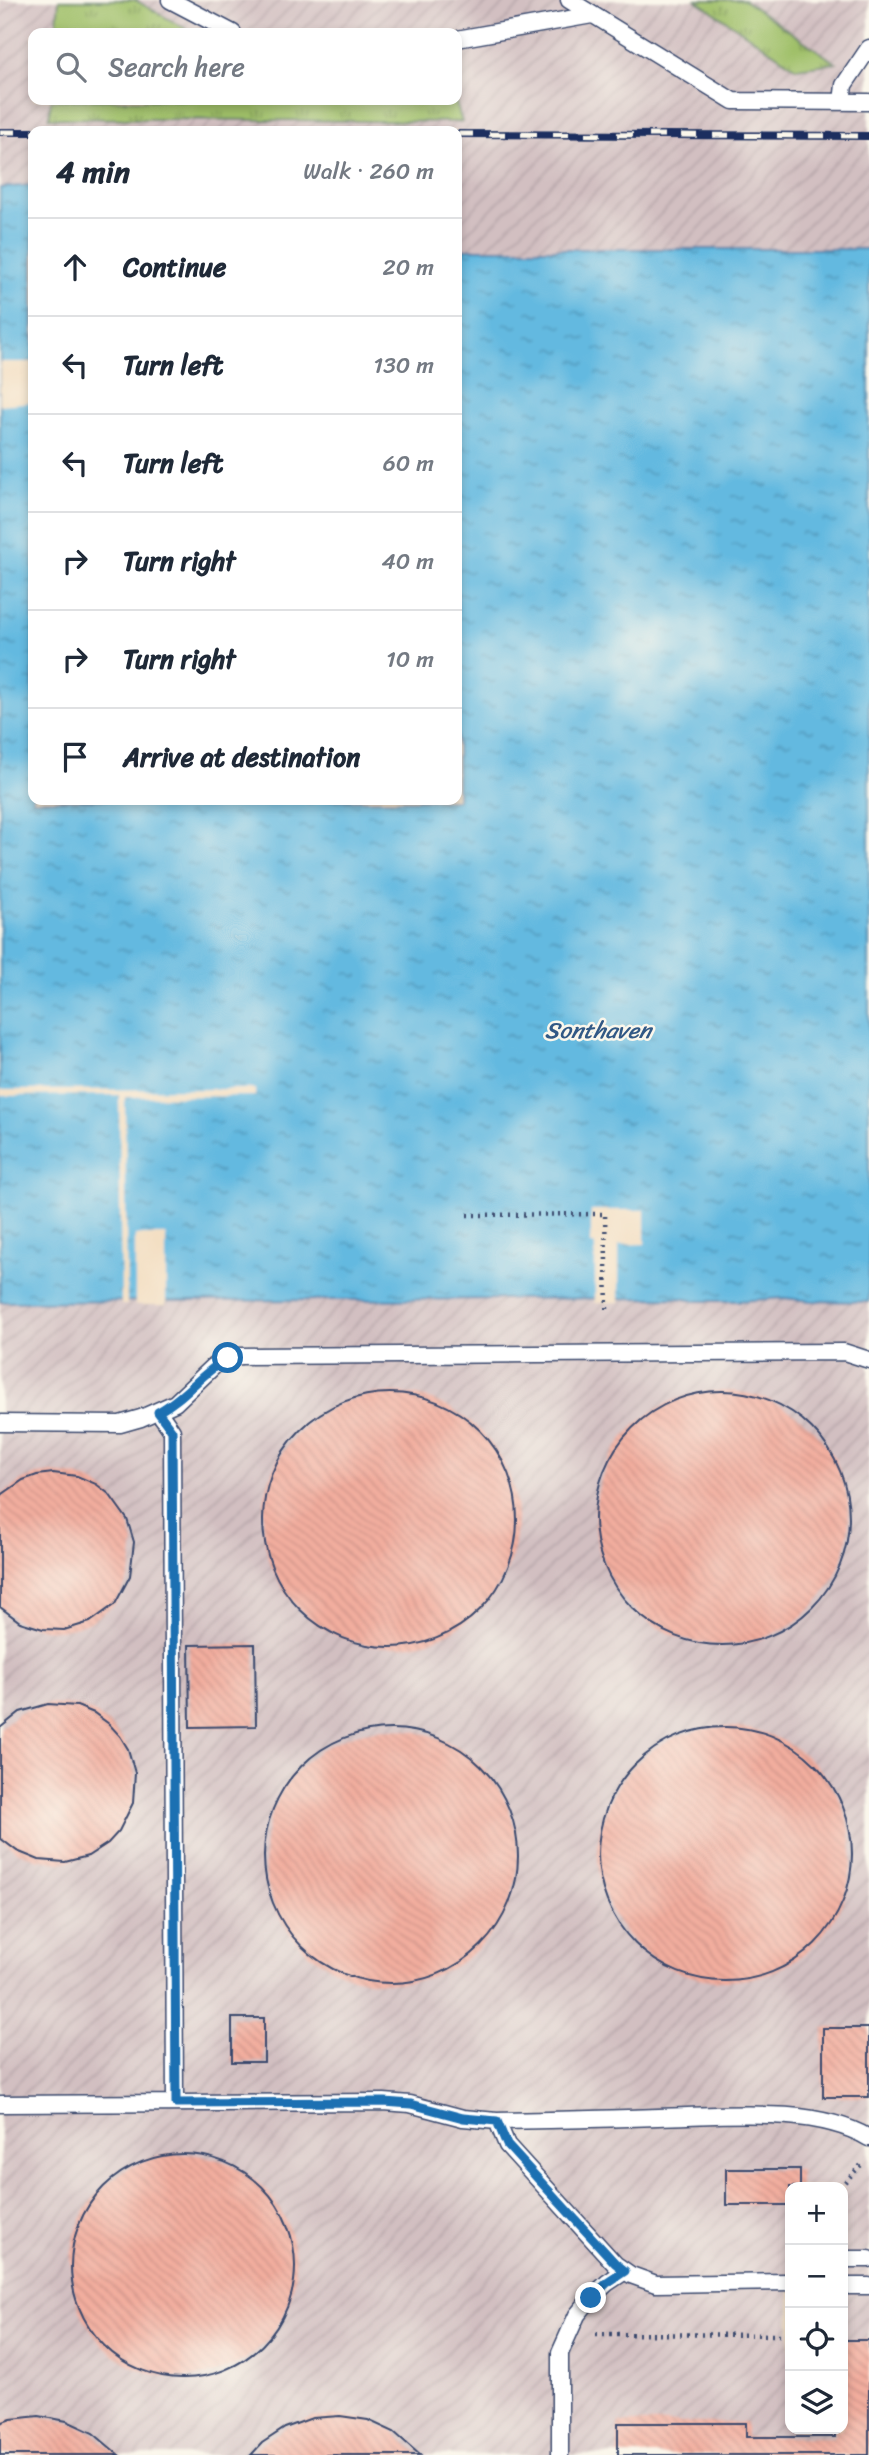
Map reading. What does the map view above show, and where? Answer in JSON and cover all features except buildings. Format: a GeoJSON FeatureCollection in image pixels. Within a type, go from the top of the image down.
{"type":"FeatureCollection","features":[{"type":"Feature","properties":{"kind":"lane"},"geometry":{"type":"LineString","coordinates":[[170,0],[223,28]]}},
{"type":"Feature","properties":{"kind":"lane"},"geometry":{"type":"LineString","coordinates":[[569,0],[733,101],[869,103]]}},
{"type":"Feature","properties":{"kind":"lane"},"geometry":{"type":"LineString","coordinates":[[462,39],[592,15]]}},
{"type":"Feature","properties":{"kind":"lane"},"geometry":{"type":"LineString","coordinates":[[842,102],[844,85],[869,48]]}},
{"type":"Feature","properties":{"kind":"lane"},"geometry":{"type":"LineString","coordinates":[[0,1423],[120,1424],[158,1412],[175,1403],[215,1365],[228,1358],[241,1356],[844,1352],[869,1360]]}},
{"type":"Feature","properties":{"kind":"lane"},"geometry":{"type":"LineString","coordinates":[[158,1412],[172,1431],[176,2103]]}},
{"type":"Feature","properties":{"kind":"lane"},"geometry":{"type":"LineString","coordinates":[[0,2104],[384,2102],[411,2104],[463,2118],[497,2121],[742,2115],[807,2118],[843,2126],[869,2138]]}},
{"type":"Feature","properties":{"kind":"lane"},"geometry":{"type":"LineString","coordinates":[[497,2121],[507,2145],[625,2271],[643,2281],[656,2284],[785,2282]]}},
{"type":"Feature","properties":{"kind":"lane"},"geometry":{"type":"LineString","coordinates":[[848,2259],[869,2259]]}},
{"type":"Feature","properties":{"kind":"lane"},"geometry":{"type":"LineString","coordinates":[[560,2455],[560,2353],[567,2334],[591,2298],[625,2271]]}},
{"type":"Feature","properties":{"kind":"lane"},"geometry":{"type":"LineString","coordinates":[[848,2286],[869,2286]]}},
{"type":"Feature","properties":{"kind":"path"},"geometry":{"type":"LineString","coordinates":[[467,1215],[605,1214],[607,1310]]}},
{"type":"Feature","properties":{"kind":"path"},"geometry":{"type":"LineString","coordinates":[[845,2182],[869,2157]]}},
{"type":"Feature","properties":{"kind":"path"},"geometry":{"type":"LineString","coordinates":[[567,2334],[785,2335]]}},
{"type":"Feature","properties":{"kind":"shaded area"},"geometry":{"type":"Polygon","coordinates":[[[0,0],[869,0],[869,2455],[0,2455],[0,0]]]}},
{"type":"Feature","properties":{"kind":"green space"},"geometry":{"type":"Polygon","coordinates":[[[59,0],[135,0],[184,28],[56,28],[59,0]]]}},
{"type":"Feature","properties":{"kind":"green space"},"geometry":{"type":"Polygon","coordinates":[[[696,0],[744,0],[836,63],[796,68],[696,0]]]}},
{"type":"Feature","properties":{"kind":"green space"},"geometry":{"type":"Polygon","coordinates":[[[50,105],[457,105],[462,122],[49,118],[50,105]]]}},
{"type":"Feature","properties":{"kind":"water","name":"Sonthaven"},"geometry":{"type":"Polygon","coordinates":[[[28,185],[28,805],[462,805],[462,249],[869,249],[869,1302],[784,1298],[696,1301],[680,1298],[0,1302],[0,188],[28,185]]]}},
{"type":"Feature","properties":{"kind":"pier"},"geometry":{"type":"Polygon","coordinates":[[[0,362],[28,362],[28,402],[0,405],[0,362]]]}},
{"type":"Feature","properties":{"kind":"pier"},"geometry":{"type":"Polygon","coordinates":[[[255,1089],[255,1096],[125,1097],[127,1305],[121,1305],[119,1095],[0,1096],[0,1090],[255,1089]]]}},
{"type":"Feature","properties":{"kind":"pier"},"geometry":{"type":"Polygon","coordinates":[[[591,1210],[645,1210],[645,1244],[619,1245],[619,1302],[595,1303],[595,1245],[591,1244],[591,1210]]]}},
{"type":"Feature","properties":{"kind":"pier"},"geometry":{"type":"Polygon","coordinates":[[[135,1235],[166,1235],[166,1305],[135,1305],[135,1235]]]}},
{"type":"Feature","properties":{"kind":"railway"},"geometry":{"type":"LineString","coordinates":[[0,132],[28,132]]}},
{"type":"Feature","properties":{"kind":"railway"},"geometry":{"type":"LineString","coordinates":[[462,134],[869,136]]}},
{"type":"Feature","properties":{"kind":"route"},"geometry":{"type":"LineString","coordinates":[[228,1358],[215,1365],[175,1403],[158,1412],[172,1431],[176,2103],[384,2102],[411,2104],[463,2118],[497,2121],[507,2145],[625,2271],[591,2298]]}}]}
